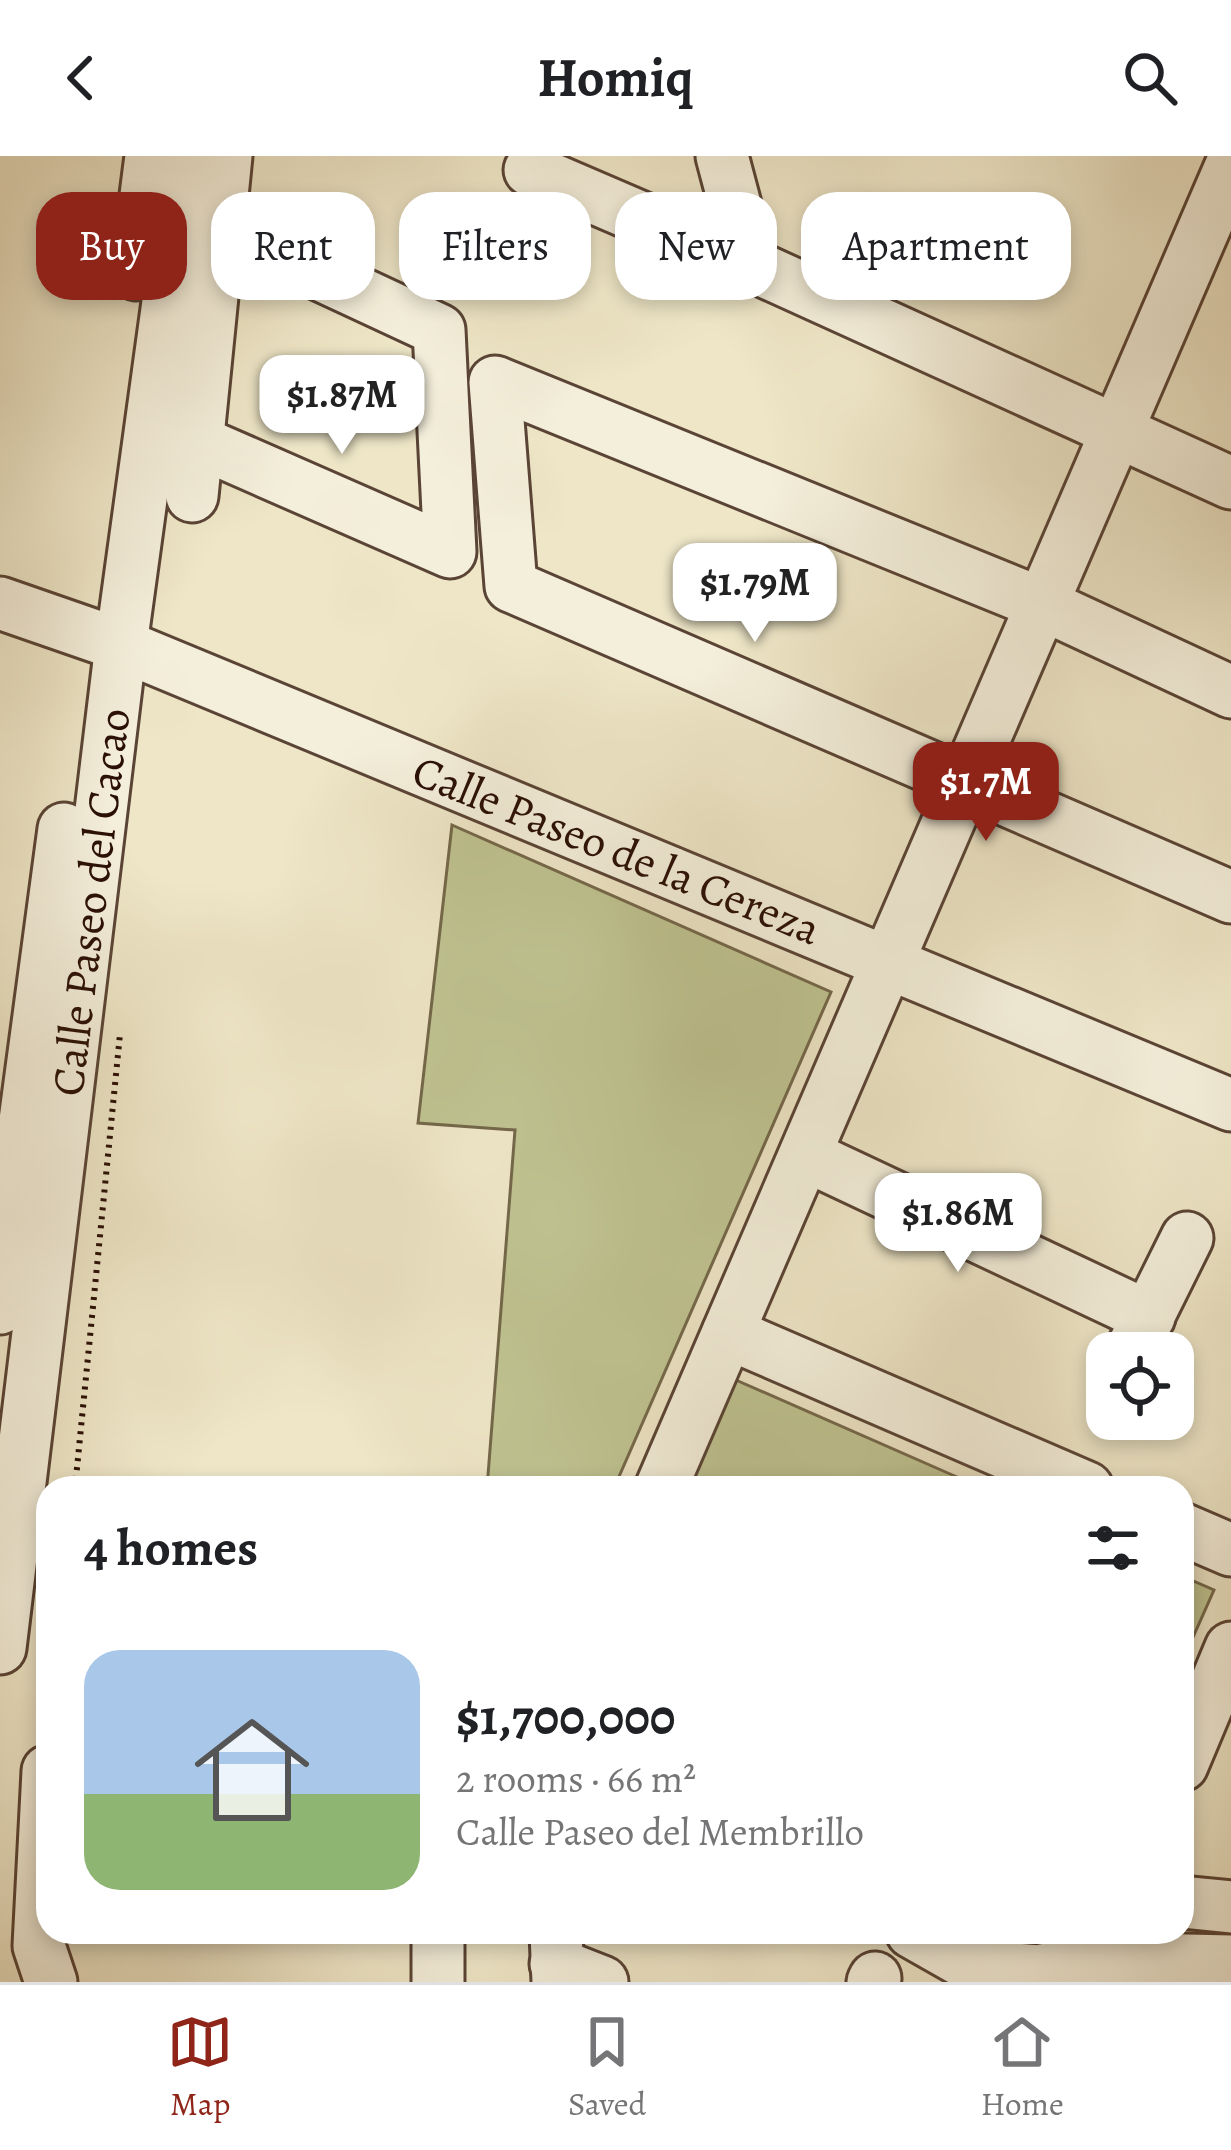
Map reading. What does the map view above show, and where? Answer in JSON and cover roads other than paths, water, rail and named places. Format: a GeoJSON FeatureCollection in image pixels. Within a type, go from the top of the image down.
{"type":"FeatureCollection","features":[{"type":"Feature","properties":{"kind":"street","name":"Calle Paseo del Cacao"},"geometry":{"type":"LineString","coordinates":[[0,1648],[25,1492],[151,156]]}},
{"type":"Feature","properties":{"kind":"street","name":"Calle Paseo del Cacao"},"geometry":{"type":"LineString","coordinates":[[0,1308],[105,639],[188,156]]}},
{"type":"Feature","properties":{"kind":"street"},"geometry":{"type":"LineString","coordinates":[[223,192],[226,156]]}},
{"type":"Feature","properties":{"kind":"street"},"geometry":{"type":"LineString","coordinates":[[722,156],[732,192]]}},
{"type":"Feature","properties":{"kind":"street"},"geometry":{"type":"LineString","coordinates":[[666,1476],[1116,433],[1214,250],[1231,166]]}},
{"type":"Feature","properties":{"kind":"street"},"geometry":{"type":"LineString","coordinates":[[530,170],[615,207]]}},
{"type":"Feature","properties":{"kind":"street"},"geometry":{"type":"LineString","coordinates":[[777,277],[1231,483]]}},
{"type":"Feature","properties":{"kind":"street"},"geometry":{"type":"LineString","coordinates":[[192,496],[213,300]]}},
{"type":"Feature","properties":{"kind":"street"},"geometry":{"type":"LineString","coordinates":[[199,442],[450,552],[439,330],[374,300]]}},
{"type":"Feature","properties":{"kind":"street"},"geometry":{"type":"LineString","coordinates":[[1231,692],[1042,604],[494,382],[512,586],[1231,897]]}},
{"type":"Feature","properties":{"kind":"street","name":"Calle Paseo de la Cereza"},"geometry":{"type":"LineString","coordinates":[[0,603],[105,639],[1231,1105]]}},
{"type":"Feature","properties":{"kind":"street"},"geometry":{"type":"LineString","coordinates":[[805,1155],[1133,1332]]}},
{"type":"Feature","properties":{"kind":"street"},"geometry":{"type":"LineString","coordinates":[[1140,1332],[1187,1238]]}},
{"type":"Feature","properties":{"kind":"street"},"geometry":{"type":"LineString","coordinates":[[728,1333],[1059,1476]]}},
{"type":"Feature","properties":{"kind":"street"},"geometry":{"type":"LineString","coordinates":[[1194,1534],[1231,1550]]}},
{"type":"Feature","properties":{"kind":"street"},"geometry":{"type":"LineString","coordinates":[[1194,1736],[1231,1648]]}},
{"type":"Feature","properties":{"kind":"street"},"geometry":{"type":"LineString","coordinates":[[1194,1903],[1231,1907]]}},
{"type":"Feature","properties":{"kind":"street"},"geometry":{"type":"LineString","coordinates":[[39,1944],[49,1980]]}},
{"type":"Feature","properties":{"kind":"street"},"geometry":{"type":"LineString","coordinates":[[438,1944],[438,1982]]}},
{"type":"Feature","properties":{"kind":"street"},"geometry":{"type":"LineString","coordinates":[[933,1944],[970,1965],[1038,1971],[1099,1957],[1231,1961]]}}]}
